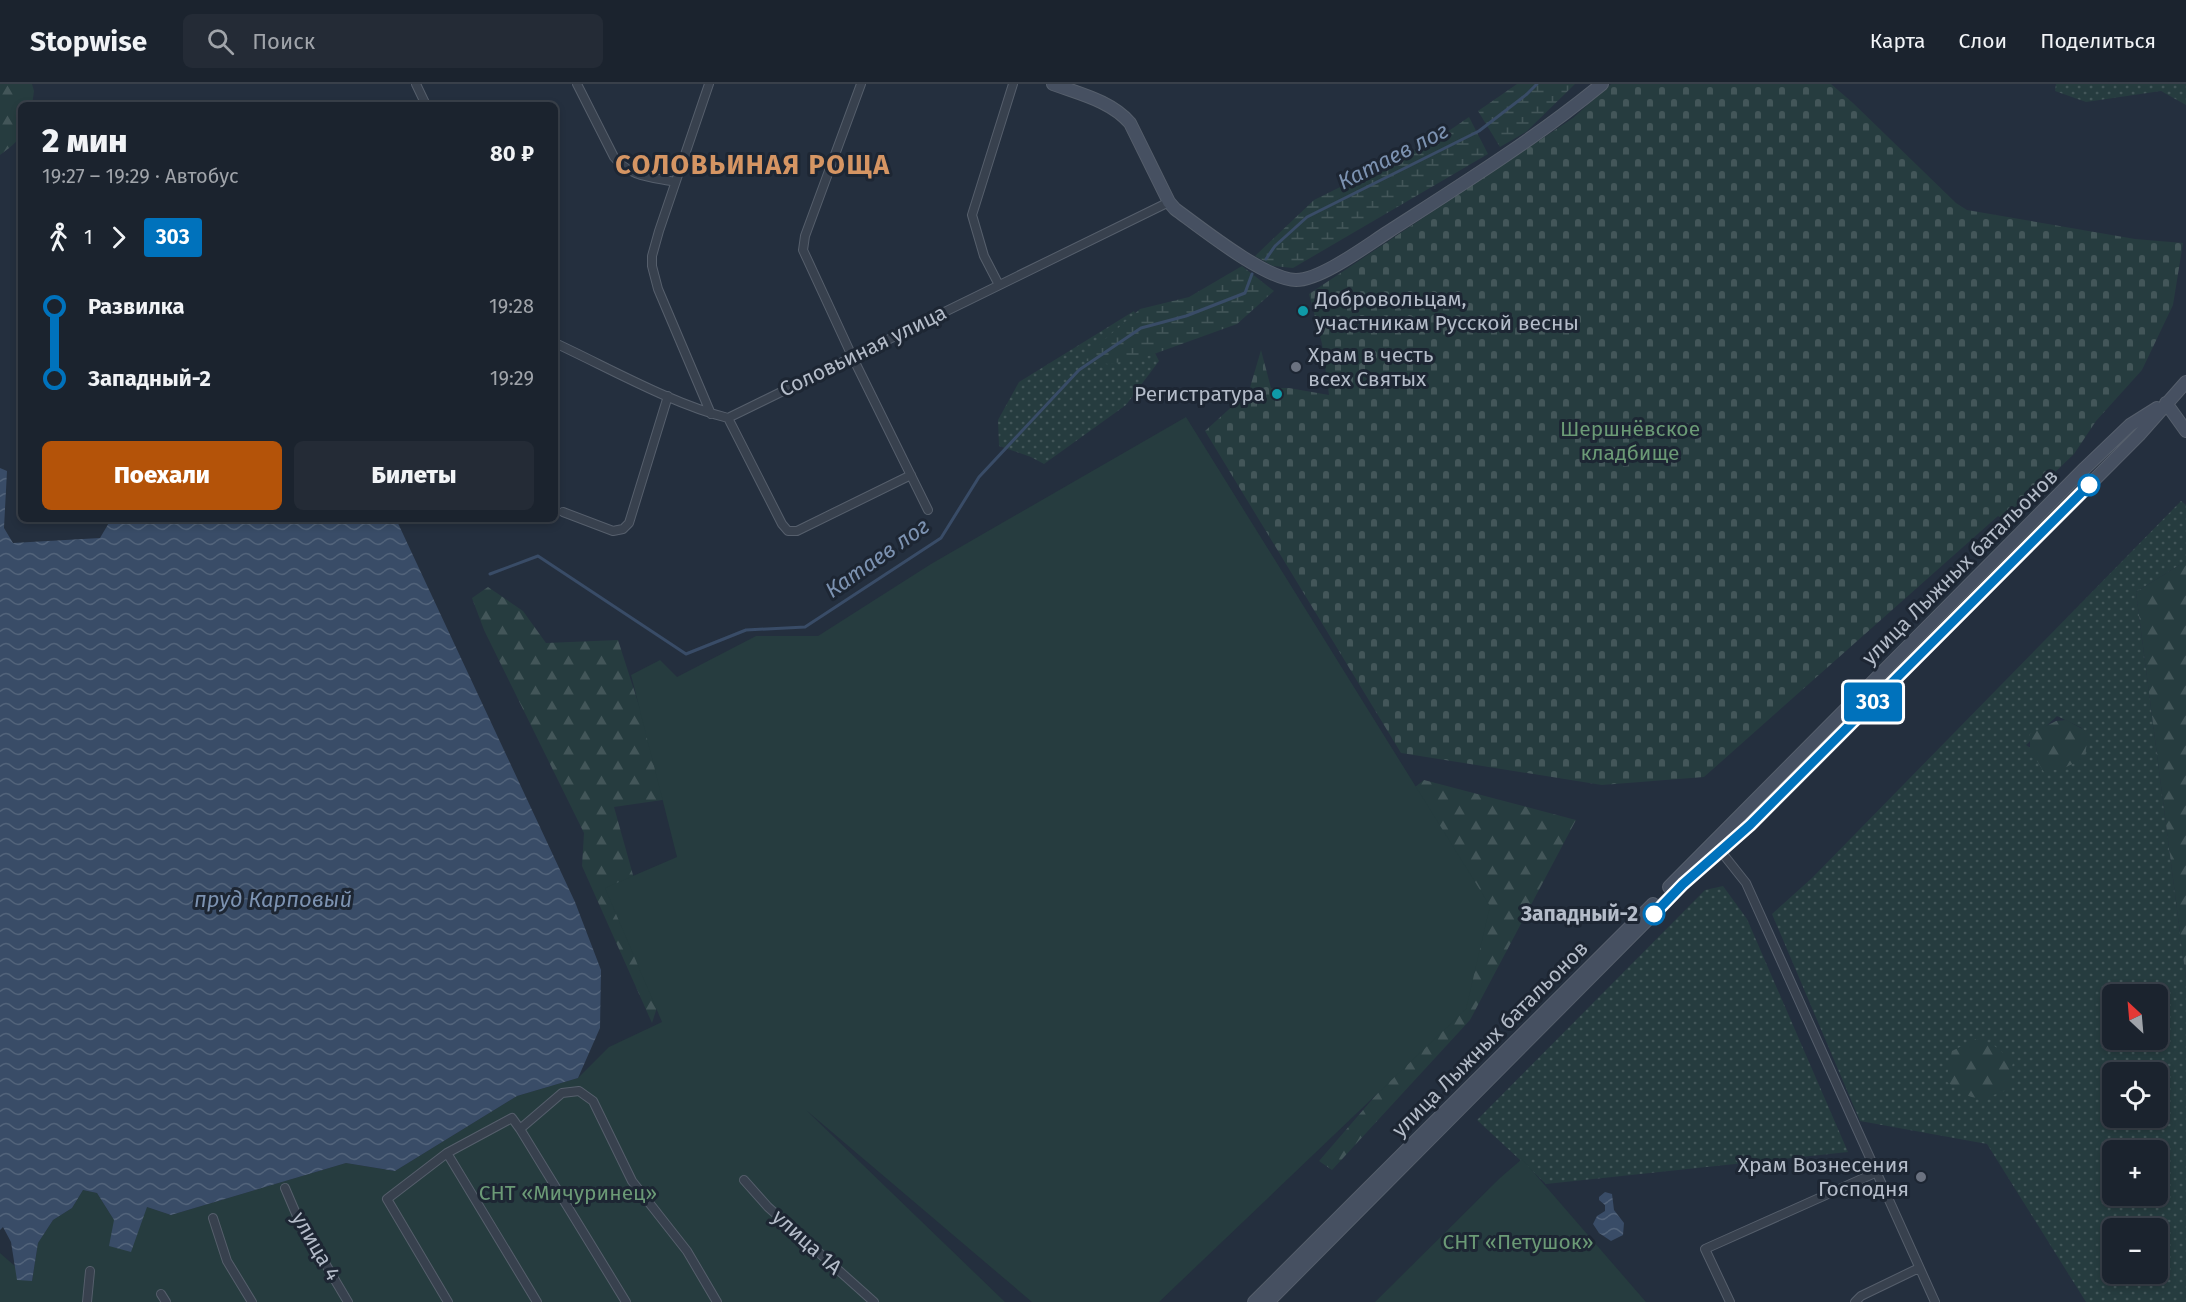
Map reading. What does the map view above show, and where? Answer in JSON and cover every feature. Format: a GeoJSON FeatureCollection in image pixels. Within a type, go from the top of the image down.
{"type":"FeatureCollection","features":[{"type":"Feature","properties":{"kind":"main road"},"geometry":{"type":"LineString","coordinates":[[1053,84],[1110,106],[1122,113],[1130,123],[1168,202],[1255,264],[1285,279],[1305,279],[1320,274],[1443,197],[1540,132],[1602,84]]}},
{"type":"Feature","properties":{"kind":"main road","name":"улица Лыжных батальонов"},"geometry":{"type":"LineString","coordinates":[[1254,1302],[1717,847],[1750,825],[2139,435],[2186,382]]}},
{"type":"Feature","properties":{"kind":"main road"},"geometry":{"type":"LineString","coordinates":[[2166,403],[2186,431]]}},
{"type":"Feature","properties":{"kind":"main road","name":"улица Лыжных батальонов"},"geometry":{"type":"LineString","coordinates":[[1269,1302],[1717,847]]}},
{"type":"Feature","properties":{"kind":"street"},"geometry":{"type":"LineString","coordinates":[[416,84],[425,102]]}},
{"type":"Feature","properties":{"kind":"street"},"geometry":{"type":"LineString","coordinates":[[577,84],[614,157],[621,166],[628,171],[675,182]]}},
{"type":"Feature","properties":{"kind":"street"},"geometry":{"type":"LineString","coordinates":[[709,84],[657,237],[652,256],[652,267],[658,289],[711,414]]}},
{"type":"Feature","properties":{"kind":"street"},"geometry":{"type":"LineString","coordinates":[[861,84],[803,250],[928,510]]}},
{"type":"Feature","properties":{"kind":"street"},"geometry":{"type":"LineString","coordinates":[[999,285],[984,256],[972,215],[1013,84]]}},
{"type":"Feature","properties":{"kind":"street","name":"Соловьиная улица"},"geometry":{"type":"LineString","coordinates":[[728,418],[1168,202]]}},
{"type":"Feature","properties":{"kind":"street"},"geometry":{"type":"LineString","coordinates":[[558,344],[668,396],[711,414],[728,418],[788,531],[797,531],[910,475]]}},
{"type":"Feature","properties":{"kind":"street"},"geometry":{"type":"LineString","coordinates":[[563,512],[613,531],[625,527],[633,516],[668,396]]}},
{"type":"Feature","properties":{"kind":"street"},"geometry":{"type":"LineString","coordinates":[[1717,847],[1746,883],[1935,1302]]}},
{"type":"Feature","properties":{"kind":"street"},"geometry":{"type":"LineString","coordinates":[[520,1129],[562,1093],[579,1091],[593,1101],[632,1181],[687,1251],[717,1302]]}},
{"type":"Feature","properties":{"kind":"street"},"geometry":{"type":"LineString","coordinates":[[448,1302],[387,1199],[447,1153],[512,1118],[626,1302]]}},
{"type":"Feature","properties":{"kind":"street"},"geometry":{"type":"LineString","coordinates":[[447,1153],[537,1302]]}},
{"type":"Feature","properties":{"kind":"street"},"geometry":{"type":"LineString","coordinates":[[1730,1302],[1705,1249],[1875,1173]]}},
{"type":"Feature","properties":{"kind":"street","name":"улица 1А"},"geometry":{"type":"LineString","coordinates":[[744,1180],[768,1206],[874,1302]]}},
{"type":"Feature","properties":{"kind":"street","name":"улица 4"},"geometry":{"type":"LineString","coordinates":[[285,1188],[297,1216],[348,1302]]}},
{"type":"Feature","properties":{"kind":"street"},"geometry":{"type":"LineString","coordinates":[[213,1218],[227,1261],[252,1302]]}},
{"type":"Feature","properties":{"kind":"street"},"geometry":{"type":"LineString","coordinates":[[1855,1302],[1862,1296],[1919,1268]]}},
{"type":"Feature","properties":{"kind":"street"},"geometry":{"type":"LineString","coordinates":[[87,1302],[90,1271]]}},
{"type":"Feature","properties":{"kind":"street"},"geometry":{"type":"LineString","coordinates":[[161,1294],[166,1302]]}},
{"type":"Feature","properties":{"kind":"green space"},"geometry":{"type":"Polygon","coordinates":[[[0,84],[32,84],[34,91],[32,102],[18,102],[18,139],[0,155],[0,84]]]}},
{"type":"Feature","properties":{"kind":"green space"},"geometry":{"type":"Polygon","coordinates":[[[1517,84],[1575,84],[1526,132],[1500,147],[1478,111],[1517,84]]]}},
{"type":"Feature","properties":{"kind":"green space","name":"Шершнёвское кладбище"},"geometry":{"type":"Polygon","coordinates":[[[1611,84],[1831,84],[1956,203],[1967,210],[2135,239],[2183,243],[2173,305],[2142,370],[2096,421],[2074,454],[2005,520],[1998,516],[1704,777],[1602,785],[1401,753],[1205,431],[1249,391],[1261,350],[1271,388],[1289,388],[1329,395],[1322,344],[1309,294],[1573,118],[1611,84]]]}},
{"type":"Feature","properties":{"kind":"green space"},"geometry":{"type":"Polygon","coordinates":[[[2056,84],[2186,84],[2186,105],[2161,91],[2086,102],[2055,91],[2056,84]]]}},
{"type":"Feature","properties":{"kind":"green space"},"geometry":{"type":"Polygon","coordinates":[[[1469,117],[1488,154],[1293,268],[1273,266],[1255,256],[1314,200],[1437,139],[1469,117]]]}},
{"type":"Feature","properties":{"kind":"green space"},"geometry":{"type":"Polygon","coordinates":[[[1242,266],[1274,291],[1237,324],[1140,359],[1108,364],[1081,360],[1140,309],[1189,297],[1242,266]]]}},
{"type":"Feature","properties":{"kind":"green space"},"geometry":{"type":"Polygon","coordinates":[[[1134,311],[1159,361],[1126,405],[1044,464],[999,446],[998,420],[1019,382],[1134,311]]]}},
{"type":"Feature","properties":{"kind":"green space","name":"СНТ «Мичуринец»"},"geometry":{"type":"Polygon","coordinates":[[[1186,417],[1490,906],[1466,1009],[1159,1302],[1032,1302],[806,1110],[1005,1302],[0,1302],[0,1253],[32,1281],[38,1243],[53,1220],[72,1208],[83,1190],[97,1193],[114,1220],[147,1207],[171,1215],[346,1163],[395,1171],[517,1096],[578,1078],[609,1047],[662,1022],[605,888],[677,857],[631,675],[660,660],[677,677],[756,636],[818,636],[931,564],[1186,417]]]}},
{"type":"Feature","properties":{"kind":"green space"},"geometry":{"type":"Polygon","coordinates":[[[2181,501],[2186,505],[2186,561],[2136,592],[2186,979],[2186,1302],[2086,1302],[1987,1144],[1860,1121],[1772,914],[1812,878],[2181,501]],[[2057,716],[2026,745],[2054,763],[2075,757],[2082,728],[2057,716]]]}},
{"type":"Feature","properties":{"kind":"green space"},"geometry":{"type":"Polygon","coordinates":[[[2186,561],[2186,979],[2136,592],[2186,561]]]}},
{"type":"Feature","properties":{"kind":"green space"},"geometry":{"type":"Polygon","coordinates":[[[488,587],[523,611],[546,643],[618,640],[669,799],[614,807],[664,986],[652,1023],[582,866],[584,833],[484,630],[472,598],[488,587]]]}},
{"type":"Feature","properties":{"kind":"green space"},"geometry":{"type":"Polygon","coordinates":[[[2066,720],[2088,732],[2085,758],[2064,768],[2044,772],[2030,750],[2030,734],[2056,721],[2066,720]]]}},
{"type":"Feature","properties":{"kind":"green space"},"geometry":{"type":"Polygon","coordinates":[[[1424,780],[1576,820],[1470,1020],[1332,1170],[1319,1161],[1440,1021],[1365,826],[1424,780]]]}},
{"type":"Feature","properties":{"kind":"green space"},"geometry":{"type":"Polygon","coordinates":[[[1723,886],[1747,919],[1848,1152],[1546,1184],[1477,1120],[1705,890],[1723,886]]]}},
{"type":"Feature","properties":{"kind":"green space"},"geometry":{"type":"Polygon","coordinates":[[[1976,1039],[1992,1044],[2013,1061],[2009,1089],[1983,1098],[1976,1098],[1963,1093],[1946,1081],[1952,1051],[1976,1039]]]}},
{"type":"Feature","properties":{"kind":"green space","name":"СНТ «Петушок»"},"geometry":{"type":"Polygon","coordinates":[[[1522,1159],[1646,1302],[1375,1302],[1500,1178],[1522,1159]]]}},
{"type":"Feature","properties":{"kind":"water","name":"пруд Карповый"},"geometry":{"type":"Polygon","coordinates":[[[0,468],[7,471],[4,528],[13,543],[100,538],[109,522],[397,522],[575,902],[601,970],[600,1028],[578,1078],[517,1096],[395,1171],[346,1163],[171,1215],[147,1207],[131,1252],[109,1246],[114,1220],[97,1193],[83,1190],[72,1208],[53,1220],[38,1243],[32,1281],[17,1280],[11,1242],[3,1227],[0,1230],[0,468]]]}},
{"type":"Feature","properties":{"kind":"water"},"geometry":{"type":"Polygon","coordinates":[[[1605,1192],[1612,1194],[1614,1210],[1624,1223],[1623,1235],[1611,1241],[1599,1233],[1593,1224],[1597,1216],[1605,1211],[1605,1205],[1599,1197],[1605,1192]]]}},
{"type":"Feature","properties":{"kind":"waterway","name":"Катаев лог"},"geometry":{"type":"LineString","coordinates":[[1266,259],[1275,246],[1307,217],[1479,131],[1537,84]]}},
{"type":"Feature","properties":{"kind":"waterway","name":"Катаев лог"},"geometry":{"type":"LineString","coordinates":[[490,574],[538,556],[686,654],[746,630],[805,627],[941,538],[979,477],[1079,370],[1141,328],[1186,316],[1245,293],[1252,274]]}},
{"type":"Feature","properties":{"kind":"bus line","name":"303"},"geometry":{"type":"LineString","coordinates":[[1654,914],[1683,884],[1750,825],[2089,485]]}},
{"type":"Feature","properties":{"kind":"place","name":"Добровольцам, участникам Русской весны"},"geometry":{"type":"Point","coordinates":[1303,311]}},
{"type":"Feature","properties":{"kind":"place","name":"Храм в честь всех Святых"},"geometry":{"type":"Point","coordinates":[1296,367]}},
{"type":"Feature","properties":{"kind":"place","name":"Регистратура"},"geometry":{"type":"Point","coordinates":[1277,394]}},
{"type":"Feature","properties":{"kind":"place","name":"Западный-2"},"geometry":{"type":"Point","coordinates":[1654,914]}},
{"type":"Feature","properties":{"kind":"place","name":"Храм Вознесения Господня"},"geometry":{"type":"Point","coordinates":[1921,1177]}},
{"type":"Feature","properties":{"kind":"district","name":"СОЛОВЬИНАЯ РОЩА"},"geometry":{"type":"Point","coordinates":[753,165]}}]}
